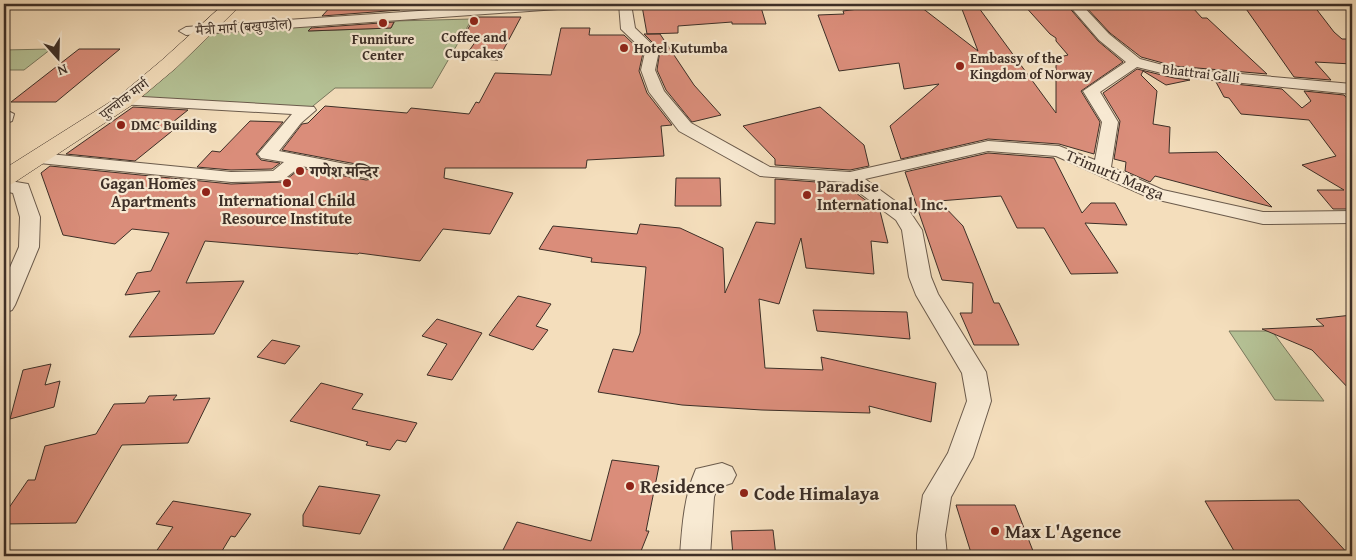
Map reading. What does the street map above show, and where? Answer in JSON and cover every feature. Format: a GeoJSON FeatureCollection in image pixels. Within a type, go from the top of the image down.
{"type":"FeatureCollection","features":[{"type":"Feature","properties":{"kind":"main road","name":"पुल्चोक मार्ग"},"geometry":{"type":"LineString","coordinates":[[4,163],[91,109],[142,69],[216,4]]}},
{"type":"Feature","properties":{"kind":"main road","name":"पुल्चोक मार्ग"},"geometry":{"type":"LineString","coordinates":[[4,180],[125,101],[234,4]]}},
{"type":"Feature","properties":{"kind":"street","name":"मैत्री मार्ग (बखुण्डोल)"},"geometry":{"type":"LineString","coordinates":[[186,30],[206,30],[436,8],[572,4]]}},
{"type":"Feature","properties":{"kind":"street"},"geometry":{"type":"LineString","coordinates":[[624,4],[628,29],[652,51],[648,70],[657,92],[685,127],[766,172],[850,177],[903,216],[912,230],[920,277],[927,295],[974,372],[979,401],[960,457],[937,495],[930,534],[932,556]]}},
{"type":"Feature","properties":{"kind":"street","name":"Bhattrai Galli"},"geometry":{"type":"LineString","coordinates":[[1074,4],[1104,37],[1135,62],[1174,72],[1352,89]]}},
{"type":"Feature","properties":{"kind":"street"},"geometry":{"type":"LineString","coordinates":[[1102,168],[1110,122],[1091,91],[1135,62]]}},
{"type":"Feature","properties":{"kind":"street"},"geometry":{"type":"LineString","coordinates":[[125,101],[308,110],[295,120],[267,154],[366,173]]}},
{"type":"Feature","properties":{"kind":"street","name":"Trimurti Marga"},"geometry":{"type":"LineString","coordinates":[[850,177],[988,146],[1059,151],[1102,168],[1157,194],[1263,218],[1352,217]]}},
{"type":"Feature","properties":{"kind":"street"},"geometry":{"type":"LineString","coordinates":[[39,158],[231,177],[277,176],[298,160]]}},
{"type":"Feature","properties":{"kind":"street"},"geometry":{"type":"LineString","coordinates":[[4,186],[21,188],[30,217],[29,247],[4,305]]}},
{"type":"Feature","properties":{"kind":"street"},"geometry":{"type":"LineString","coordinates":[[695,556],[700,497],[706,477],[722,474]]}},
{"type":"Feature","properties":{"kind":"lane"},"geometry":{"type":"LineString","coordinates":[[4,114],[10,114],[9,118],[4,122]]}},
{"type":"Feature","properties":{"kind":"green space"},"geometry":{"type":"Polygon","coordinates":[[[472,19],[432,88],[335,88],[308,110],[125,101],[209,31],[314,24],[309,31],[391,28],[395,21],[472,19]]]}},
{"type":"Feature","properties":{"kind":"green space"},"geometry":{"type":"Polygon","coordinates":[[[51,49],[24,70],[4,70],[4,50],[51,49]]]}},
{"type":"Feature","properties":{"kind":"green space"},"geometry":{"type":"Polygon","coordinates":[[[1229,331],[1272,331],[1324,401],[1275,400],[1229,331]]]}},
{"type":"Feature","properties":{"kind":"building"},"geometry":{"type":"Polygon","coordinates":[[[333,4],[403,4],[400,10],[322,16],[333,4]]]}},
{"type":"Feature","properties":{"kind":"building"},"geometry":{"type":"Polygon","coordinates":[[[670,4],[760,4],[766,24],[732,24],[732,22],[678,26],[678,33],[647,34],[642,6],[670,4]]]}},
{"type":"Feature","properties":{"kind":"building"},"geometry":{"type":"Polygon","coordinates":[[[896,4],[917,4],[978,51],[960,4],[976,4],[1056,113],[1056,58],[1068,55],[1056,41],[1056,38],[1050,34],[1023,4],[1066,4],[1098,41],[1123,62],[1081,91],[1100,122],[1094,154],[1059,144],[988,139],[901,159],[890,126],[939,84],[904,89],[899,63],[839,71],[818,15],[844,14],[843,11],[896,4]]]}},
{"type":"Feature","properties":{"kind":"building"},"geometry":{"type":"Polygon","coordinates":[[[1249,4],[1314,6],[1334,32],[1342,39],[1352,39],[1352,64],[1315,62],[1331,80],[1294,77],[1244,6],[1251,6],[1249,4]]]}},
{"type":"Feature","properties":{"kind":"building"},"geometry":{"type":"Polygon","coordinates":[[[1085,6],[1193,8],[1202,18],[1207,18],[1267,74],[1174,66],[1141,57],[1110,33],[1085,6]]]}},
{"type":"Feature","properties":{"kind":"building"},"geometry":{"type":"Polygon","coordinates":[[[475,17],[521,17],[498,60],[464,58],[478,38],[463,37],[475,17]]]}},
{"type":"Feature","properties":{"kind":"building"},"geometry":{"type":"Polygon","coordinates":[[[394,22],[391,28],[308,31],[311,28],[394,22]]]}},
{"type":"Feature","properties":{"kind":"building"},"geometry":{"type":"Polygon","coordinates":[[[561,28],[590,28],[589,35],[624,35],[643,53],[639,71],[647,93],[672,125],[661,126],[664,156],[587,160],[586,168],[445,168],[444,178],[513,193],[490,234],[443,229],[420,261],[359,253],[205,241],[186,283],[244,281],[214,334],[129,337],[160,291],[125,295],[137,273],[151,271],[169,233],[132,229],[115,244],[63,235],[41,173],[50,166],[231,184],[283,182],[301,168],[366,180],[372,179],[377,173],[372,167],[282,150],[302,124],[308,123],[325,106],[407,113],[411,108],[469,114],[476,102],[479,103],[495,73],[551,75],[561,28]]]}},
{"type":"Feature","properties":{"kind":"building"},"geometry":{"type":"Polygon","coordinates":[[[644,34],[660,34],[694,85],[721,115],[692,122],[666,90],[657,70],[660,50],[644,34]]]}},
{"type":"Feature","properties":{"kind":"building"},"geometry":{"type":"Polygon","coordinates":[[[79,49],[120,49],[56,102],[11,102],[79,49]]]}},
{"type":"Feature","properties":{"kind":"building"},"geometry":{"type":"Polygon","coordinates":[[[1137,69],[1190,80],[1166,85],[1143,71],[1141,75],[1157,91],[1153,124],[1170,127],[1169,153],[1217,152],[1272,207],[1155,176],[1150,182],[1125,171],[1126,162],[1114,159],[1120,121],[1103,93],[1137,69]]]}},
{"type":"Feature","properties":{"kind":"building"},"geometry":{"type":"Polygon","coordinates":[[[1216,82],[1282,89],[1302,108],[1311,101],[1304,91],[1344,95],[1352,104],[1352,209],[1333,209],[1317,190],[1344,190],[1302,165],[1336,156],[1309,120],[1241,114],[1229,98],[1224,97],[1216,82]]]}},
{"type":"Feature","properties":{"kind":"building"},"geometry":{"type":"Polygon","coordinates":[[[133,107],[188,110],[173,122],[182,123],[135,161],[66,154],[133,107]]]}},
{"type":"Feature","properties":{"kind":"building"},"geometry":{"type":"Polygon","coordinates":[[[820,107],[864,145],[869,166],[850,170],[775,165],[775,159],[743,126],[820,107]]]}},
{"type":"Feature","properties":{"kind":"building"},"geometry":{"type":"Polygon","coordinates":[[[250,121],[283,122],[256,154],[261,160],[280,163],[272,169],[231,170],[197,167],[212,151],[220,152],[250,121]]]}},
{"type":"Feature","properties":{"kind":"building"},"geometry":{"type":"Polygon","coordinates":[[[988,153],[1054,158],[1082,213],[1091,203],[1115,203],[1127,225],[1085,223],[1118,273],[1071,274],[1044,228],[1017,228],[1001,196],[939,201],[963,226],[994,303],[999,303],[1019,345],[974,345],[960,313],[972,313],[973,283],[942,280],[905,172],[988,153]]]}},
{"type":"Feature","properties":{"kind":"building"},"geometry":{"type":"Polygon","coordinates":[[[676,178],[720,178],[721,206],[675,206],[676,178]]]}},
{"type":"Feature","properties":{"kind":"building"},"geometry":{"type":"Polygon","coordinates":[[[775,179],[844,184],[880,211],[888,243],[871,241],[874,274],[806,268],[801,238],[779,304],[759,299],[765,368],[823,370],[821,357],[936,383],[931,422],[869,406],[870,413],[762,410],[682,405],[598,392],[613,349],[633,352],[640,333],[646,267],[591,262],[592,258],[539,249],[553,226],[637,234],[640,224],[680,228],[723,248],[725,293],[756,222],[775,224],[775,179]]]}},
{"type":"Feature","properties":{"kind":"building"},"geometry":{"type":"Polygon","coordinates":[[[518,296],[551,304],[536,326],[548,330],[533,350],[489,335],[518,296]]]}},
{"type":"Feature","properties":{"kind":"building"},"geometry":{"type":"Polygon","coordinates":[[[813,310],[907,312],[910,339],[817,331],[813,310]]]}},
{"type":"Feature","properties":{"kind":"building"},"geometry":{"type":"Polygon","coordinates":[[[1352,315],[1352,392],[1312,350],[1262,329],[1324,326],[1316,319],[1352,315]]]}},
{"type":"Feature","properties":{"kind":"building"},"geometry":{"type":"Polygon","coordinates":[[[437,319],[482,333],[452,380],[427,375],[447,344],[422,336],[437,319]]]}},
{"type":"Feature","properties":{"kind":"building"},"geometry":{"type":"Polygon","coordinates":[[[272,340],[300,346],[285,364],[257,357],[272,340]]]}},
{"type":"Feature","properties":{"kind":"building"},"geometry":{"type":"Polygon","coordinates":[[[51,364],[45,385],[60,381],[54,407],[10,419],[23,370],[51,364]]]}},
{"type":"Feature","properties":{"kind":"building"},"geometry":{"type":"Polygon","coordinates":[[[321,383],[363,394],[352,409],[417,423],[406,442],[397,440],[390,450],[366,445],[368,442],[290,421],[321,383]]]}},
{"type":"Feature","properties":{"kind":"building"},"geometry":{"type":"Polygon","coordinates":[[[177,395],[173,400],[210,398],[188,443],[122,445],[76,523],[4,524],[4,515],[28,480],[35,480],[45,446],[96,434],[114,404],[145,403],[149,396],[177,395]]]}},
{"type":"Feature","properties":{"kind":"building"},"geometry":{"type":"Polygon","coordinates":[[[612,460],[659,466],[646,531],[649,531],[639,556],[500,556],[517,522],[591,541],[612,460]]]}},
{"type":"Feature","properties":{"kind":"building"},"geometry":{"type":"Polygon","coordinates":[[[319,486],[380,495],[360,534],[303,526],[303,515],[319,486]]]}},
{"type":"Feature","properties":{"kind":"building"},"geometry":{"type":"Polygon","coordinates":[[[1299,500],[1350,556],[1237,556],[1205,501],[1299,500]]]}},
{"type":"Feature","properties":{"kind":"building"},"geometry":{"type":"Polygon","coordinates":[[[173,501],[251,514],[235,537],[231,536],[219,556],[153,556],[173,527],[156,524],[173,501]]]}},
{"type":"Feature","properties":{"kind":"building","name":"Max L'Agence"},"geometry":{"type":"Polygon","coordinates":[[[956,505],[1015,505],[1035,556],[972,556],[956,505]]]}},
{"type":"Feature","properties":{"kind":"building","name":"Residence"},"geometry":{"type":"Polygon","coordinates":[[[773,530],[776,556],[733,556],[731,531],[773,530]]]}},
{"type":"Feature","properties":{"kind":"place","name":"Coffee and Cupcakes"},"geometry":{"type":"Point","coordinates":[474,21]}},
{"type":"Feature","properties":{"kind":"place","name":"Funniture Center"},"geometry":{"type":"Point","coordinates":[383,23]}},
{"type":"Feature","properties":{"kind":"place","name":"Hotel Kutumba"},"geometry":{"type":"Point","coordinates":[624,48]}},
{"type":"Feature","properties":{"kind":"place","name":"Embassy of the Kingdom of Norway"},"geometry":{"type":"Point","coordinates":[960,66]}},
{"type":"Feature","properties":{"kind":"place","name":"DMC Building"},"geometry":{"type":"Point","coordinates":[121,125]}},
{"type":"Feature","properties":{"kind":"place","name":"गणेश मन्दिर"},"geometry":{"type":"Point","coordinates":[300,171]}},
{"type":"Feature","properties":{"kind":"place","name":"International Child Resource Institute"},"geometry":{"type":"Point","coordinates":[287,183]}},
{"type":"Feature","properties":{"kind":"place","name":"Gagan Homes Apartments"},"geometry":{"type":"Point","coordinates":[206,192]}},
{"type":"Feature","properties":{"kind":"place","name":"Paradise International, Inc."},"geometry":{"type":"Point","coordinates":[807,195]}},
{"type":"Feature","properties":{"kind":"place","name":"Residence"},"geometry":{"type":"Point","coordinates":[630,486]}},
{"type":"Feature","properties":{"kind":"place","name":"Code Himalaya"},"geometry":{"type":"Point","coordinates":[744,493]}},
{"type":"Feature","properties":{"kind":"place","name":"Max L'Agence"},"geometry":{"type":"Point","coordinates":[995,531]}}]}
